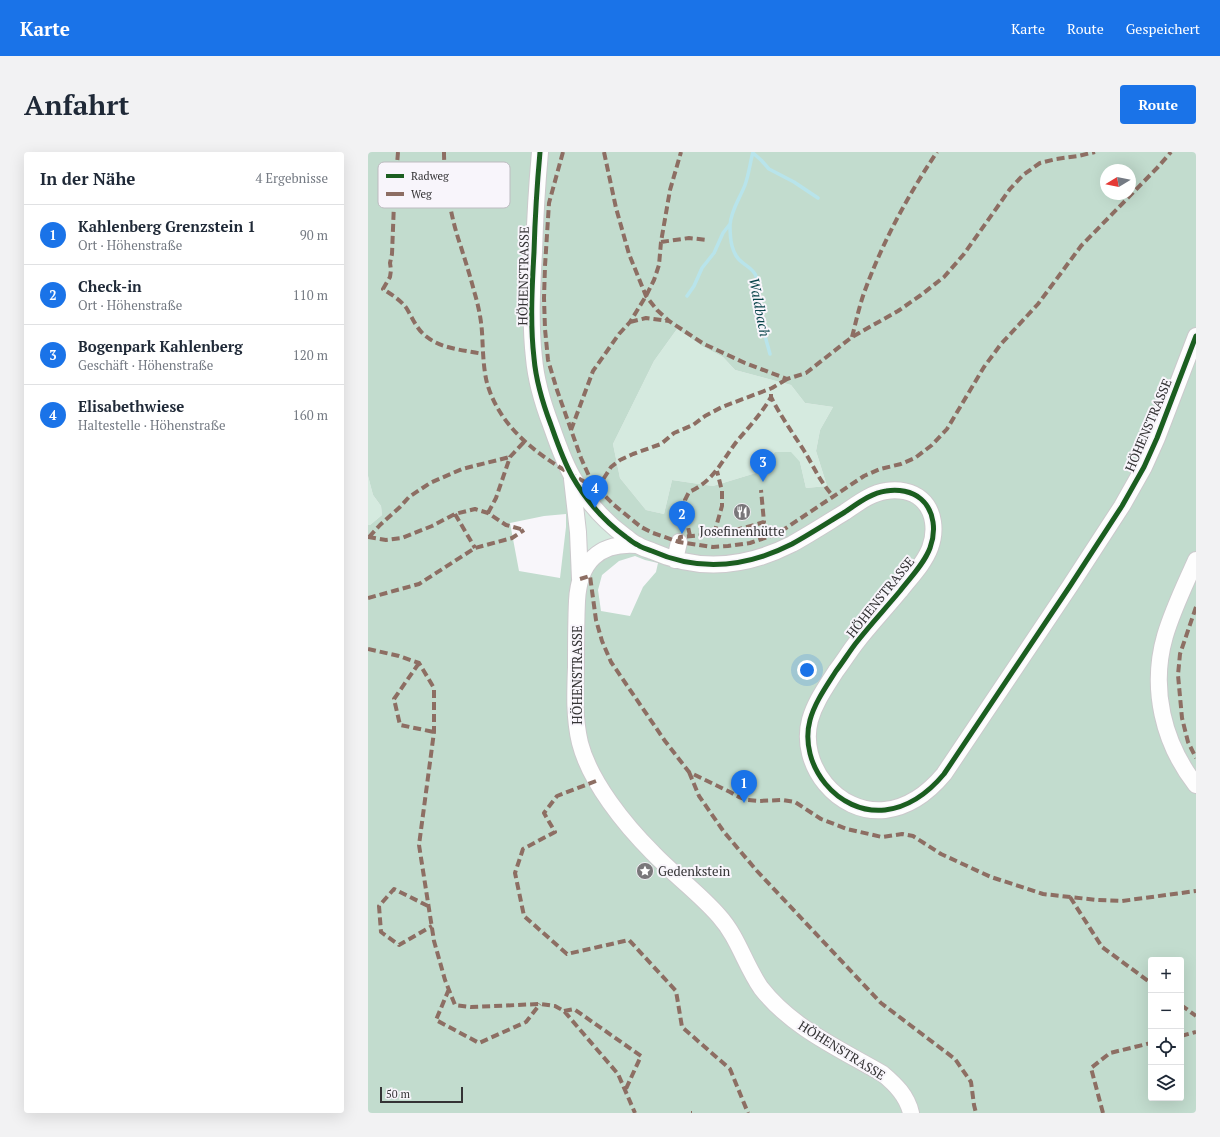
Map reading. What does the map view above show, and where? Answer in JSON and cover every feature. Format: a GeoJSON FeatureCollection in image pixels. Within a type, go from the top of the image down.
{"type":"FeatureCollection","features":[{"type":"Feature","properties":{"kind":"street","name":"HÖHENSTRASSE"},"geometry":{"type":"LineString","coordinates":[[540,152],[532,315],[534,359],[542,401],[571,475],[605,519],[637,545]]}},
{"type":"Feature","properties":{"kind":"street","name":"HÖHENSTRASSE"},"geometry":{"type":"LineString","coordinates":[[584,572],[598,553],[609,547],[626,544],[637,545],[675,560],[695,563],[715,564],[748,561],[770,555],[792,544],[857,504],[878,493],[885,491],[902,491],[913,494],[921,499],[926,505],[933,521],[933,539],[928,552],[919,567],[857,642],[832,677],[813,710],[807,736],[808,750],[816,772],[834,793],[844,801],[858,807],[872,810],[885,810],[908,804],[928,791],[944,774],[1122,506],[1144,467],[1157,438],[1196,336]]}},
{"type":"Feature","properties":{"kind":"street","name":"HÖHENSTRASSE"},"geometry":{"type":"LineString","coordinates":[[571,475],[584,572],[577,604],[575,708],[580,746],[596,781],[621,817],[652,853],[709,906],[726,925],[732,933],[761,987],[777,1006],[804,1028],[883,1074],[902,1093],[911,1113]]}},
{"type":"Feature","properties":{"kind":"street"},"geometry":{"type":"LineString","coordinates":[[675,560],[679,542]]}},
{"type":"Feature","properties":{"kind":"street"},"geometry":{"type":"LineString","coordinates":[[1196,560],[1177,601],[1166,631],[1158,679],[1165,728],[1180,763],[1196,785]]}},
{"type":"Feature","properties":{"kind":"green space"},"geometry":{"type":"Polygon","coordinates":[[[368,152],[1196,152],[1196,1113],[368,1113],[368,525],[382,515],[381,506],[373,495],[368,476],[368,152]],[[677,329],[654,361],[613,444],[620,478],[646,510],[664,514],[672,480],[713,486],[769,469],[771,458],[775,452],[791,452],[800,462],[806,488],[827,486],[816,451],[820,430],[833,407],[805,403],[791,385],[735,370],[723,357],[702,346],[677,329]],[[579,497],[586,556],[599,544],[616,538],[579,497]],[[566,514],[544,516],[510,523],[519,571],[560,578],[566,527],[566,514]],[[635,556],[619,561],[602,575],[598,590],[601,611],[630,616],[643,587],[656,572],[658,563],[635,556]]]}},
{"type":"Feature","properties":{"kind":"green space"},"geometry":{"type":"Polygon","coordinates":[[[677,329],[702,346],[723,357],[735,370],[791,385],[805,403],[833,407],[820,430],[816,451],[827,486],[806,488],[800,462],[771,458],[769,469],[713,486],[672,480],[664,514],[646,510],[620,478],[613,444],[654,361],[677,329]]]}},
{"type":"Feature","properties":{"kind":"green space"},"geometry":{"type":"Polygon","coordinates":[[[368,476],[373,495],[381,506],[382,515],[370,525],[368,525],[368,476]]]}},
{"type":"Feature","properties":{"kind":"green space"},"geometry":{"type":"Polygon","coordinates":[[[579,497],[617,537],[585,556],[579,497]]]}},
{"type":"Feature","properties":{"kind":"waterway","name":"Waldbach"},"geometry":{"type":"LineString","coordinates":[[753,152],[748,177],[732,214],[730,235],[736,256],[752,270],[756,276],[760,315],[770,354]]}},
{"type":"Feature","properties":{"kind":"waterway"},"geometry":{"type":"LineString","coordinates":[[753,153],[769,169],[794,182],[818,198]]}},
{"type":"Feature","properties":{"kind":"waterway"},"geometry":{"type":"LineString","coordinates":[[687,296],[694,286],[702,268],[714,253],[723,233],[730,224]]}},
{"type":"Feature","properties":{"kind":"marked path"},"geometry":{"type":"LineString","coordinates":[[397,162],[398,152]]}},
{"type":"Feature","properties":{"kind":"marked path"},"geometry":{"type":"LineString","coordinates":[[444,152],[444,162]]}},
{"type":"Feature","properties":{"kind":"marked path"},"geometry":{"type":"LineString","coordinates":[[563,152],[549,203],[545,266],[545,329],[548,360],[581,458],[589,476],[599,490],[614,505],[641,527],[679,542],[713,547],[750,543],[777,534],[864,476],[880,469],[901,464],[915,458],[932,445],[947,429],[984,367],[1001,344],[1038,304],[1081,246],[1171,152]]}},
{"type":"Feature","properties":{"kind":"marked path"},"geometry":{"type":"LineString","coordinates":[[604,152],[616,208],[629,254],[646,296],[657,310],[669,321],[704,344],[745,363],[787,379],[806,373],[852,337],[898,311],[944,277],[964,254],[1010,189],[1023,175],[1040,163],[1095,152]]}},
{"type":"Feature","properties":{"kind":"marked path"},"geometry":{"type":"LineString","coordinates":[[571,430],[593,371],[619,334],[630,322],[654,280],[659,265],[661,242],[670,190],[681,152]]}},
{"type":"Feature","properties":{"kind":"marked path"},"geometry":{"type":"LineString","coordinates":[[852,337],[862,298],[887,238],[906,202],[937,152]]}},
{"type":"Feature","properties":{"kind":"marked path"},"geometry":{"type":"LineString","coordinates":[[394,208],[392,254],[390,263],[391,270],[390,277],[383,289],[402,303],[420,331],[433,341],[446,347],[483,354]]}},
{"type":"Feature","properties":{"kind":"marked path"},"geometry":{"type":"LineString","coordinates":[[451,208],[478,306],[482,327],[483,358],[486,377],[494,402],[504,419],[531,447],[564,470],[598,489]]}},
{"type":"Feature","properties":{"kind":"marked path"},"geometry":{"type":"LineString","coordinates":[[661,242],[689,238],[708,240]]}},
{"type":"Feature","properties":{"kind":"marked path"},"geometry":{"type":"LineString","coordinates":[[630,322],[646,318],[669,321]]}},
{"type":"Feature","properties":{"kind":"marked path"},"geometry":{"type":"LineString","coordinates":[[599,490],[611,467],[620,460],[661,444],[674,433],[693,425],[705,416],[722,407],[772,388],[787,379]]}},
{"type":"Feature","properties":{"kind":"marked path"},"geometry":{"type":"LineString","coordinates":[[771,394],[771,397],[782,417],[820,479],[833,496]]}},
{"type":"Feature","properties":{"kind":"marked path"},"geometry":{"type":"LineString","coordinates":[[690,536],[686,518],[685,500],[689,492],[698,488],[711,477],[771,397]]}},
{"type":"Feature","properties":{"kind":"marked path"},"geometry":{"type":"LineString","coordinates":[[488,513],[496,498],[510,457],[524,442]]}},
{"type":"Feature","properties":{"kind":"marked path"},"geometry":{"type":"LineString","coordinates":[[369,537],[409,497],[430,483],[462,469],[510,457]]}},
{"type":"Feature","properties":{"kind":"marked path"},"geometry":{"type":"LineString","coordinates":[[714,534],[722,506],[722,491],[717,471]]}},
{"type":"Feature","properties":{"kind":"marked path"},"geometry":{"type":"LineString","coordinates":[[679,542],[680,537],[723,532],[764,522],[761,490]]}},
{"type":"Feature","properties":{"kind":"marked path"},"geometry":{"type":"LineString","coordinates":[[368,537],[386,540],[402,538],[432,526],[455,514],[475,509],[488,513],[506,525],[524,530]]}},
{"type":"Feature","properties":{"kind":"marked path"},"geometry":{"type":"LineString","coordinates":[[455,514],[475,548]]}},
{"type":"Feature","properties":{"kind":"marked path"},"geometry":{"type":"LineString","coordinates":[[368,598],[419,584],[475,548],[512,538],[524,530]]}},
{"type":"Feature","properties":{"kind":"marked path"},"geometry":{"type":"LineString","coordinates":[[580,579],[590,576],[596,620],[602,641],[611,662],[665,741],[689,772],[748,800],[783,800],[795,802],[821,819],[847,829],[882,837],[902,834],[913,836],[941,854],[991,877],[1043,894],[1097,900],[1122,901],[1196,891]]}},
{"type":"Feature","properties":{"kind":"marked path"},"geometry":{"type":"LineString","coordinates":[[1196,607],[1180,654],[1178,675],[1182,718],[1188,742],[1196,758]]}},
{"type":"Feature","properties":{"kind":"marked path"},"geometry":{"type":"LineString","coordinates":[[368,649],[399,656],[419,663],[434,688],[434,732],[419,845],[434,941],[445,980],[455,1005],[471,1007],[540,1004],[555,1006],[564,1011],[618,1074],[635,1113]]}},
{"type":"Feature","properties":{"kind":"marked path"},"geometry":{"type":"LineString","coordinates":[[419,663],[394,699],[400,725],[434,732]]}},
{"type":"Feature","properties":{"kind":"marked path"},"geometry":{"type":"LineString","coordinates":[[689,772],[699,796],[724,832],[757,871],[881,1003],[955,1059],[971,1082],[976,1113]]}},
{"type":"Feature","properties":{"kind":"marked path"},"geometry":{"type":"LineString","coordinates":[[596,781],[557,796],[544,813],[555,832],[523,849],[515,873],[524,916],[567,954],[629,940],[676,991],[682,1027],[730,1069],[748,1113]]}},
{"type":"Feature","properties":{"kind":"marked path"},"geometry":{"type":"LineString","coordinates":[[428,906],[394,889],[379,906],[381,932],[399,945],[432,926]]}},
{"type":"Feature","properties":{"kind":"marked path"},"geometry":{"type":"LineString","coordinates":[[1070,897],[1102,947],[1148,981]]}},
{"type":"Feature","properties":{"kind":"marked path"},"geometry":{"type":"LineString","coordinates":[[449,989],[436,1020],[479,1043],[526,1022],[540,1004]]}},
{"type":"Feature","properties":{"kind":"marked path"},"geometry":{"type":"LineString","coordinates":[[1184,1007],[1196,1016]]}},
{"type":"Feature","properties":{"kind":"marked path"},"geometry":{"type":"LineString","coordinates":[[564,1011],[574,1009],[641,1056],[625,1091]]}},
{"type":"Feature","properties":{"kind":"marked path"},"geometry":{"type":"LineString","coordinates":[[1184,1035],[1196,1032]]}},
{"type":"Feature","properties":{"kind":"marked path"},"geometry":{"type":"LineString","coordinates":[[1103,1113],[1091,1068],[1110,1053],[1148,1044]]}},
{"type":"Feature","properties":{"kind":"cycle path"},"geometry":{"type":"LineString","coordinates":[[540,152],[532,305],[532,332],[536,375],[545,409],[560,451],[569,470],[577,485],[589,501],[610,524],[634,543],[670,558],[687,562],[723,564],[758,558],[775,552],[792,544],[864,499],[880,492],[895,490],[909,492],[921,499],[929,509],[933,522],[933,535],[930,548],[924,560],[851,650],[836,671],[821,695],[810,720],[808,737],[810,754],[816,770],[825,784],[837,796],[852,804],[868,809],[885,810],[903,806],[925,793],[944,774],[1122,506],[1144,467],[1157,438],[1196,336]]}},
{"type":"Feature","properties":{"kind":"place","name":"Bogenpark Kahlenberg"},"geometry":{"type":"Point","coordinates":[763,482]}},
{"type":"Feature","properties":{"kind":"place","name":"Elisabethwiese"},"geometry":{"type":"Point","coordinates":[595,508]}},
{"type":"Feature","properties":{"kind":"place","name":"Josefinenhütte"},"geometry":{"type":"Point","coordinates":[742,512]}},
{"type":"Feature","properties":{"kind":"place","name":"Check-in"},"geometry":{"type":"Point","coordinates":[682,534]}},
{"type":"Feature","properties":{"kind":"place","name":"Kahlenberg Grenzstein 1"},"geometry":{"type":"Point","coordinates":[744,803]}},
{"type":"Feature","properties":{"kind":"place","name":"Gedenkstein"},"geometry":{"type":"Point","coordinates":[645,871]}}]}
